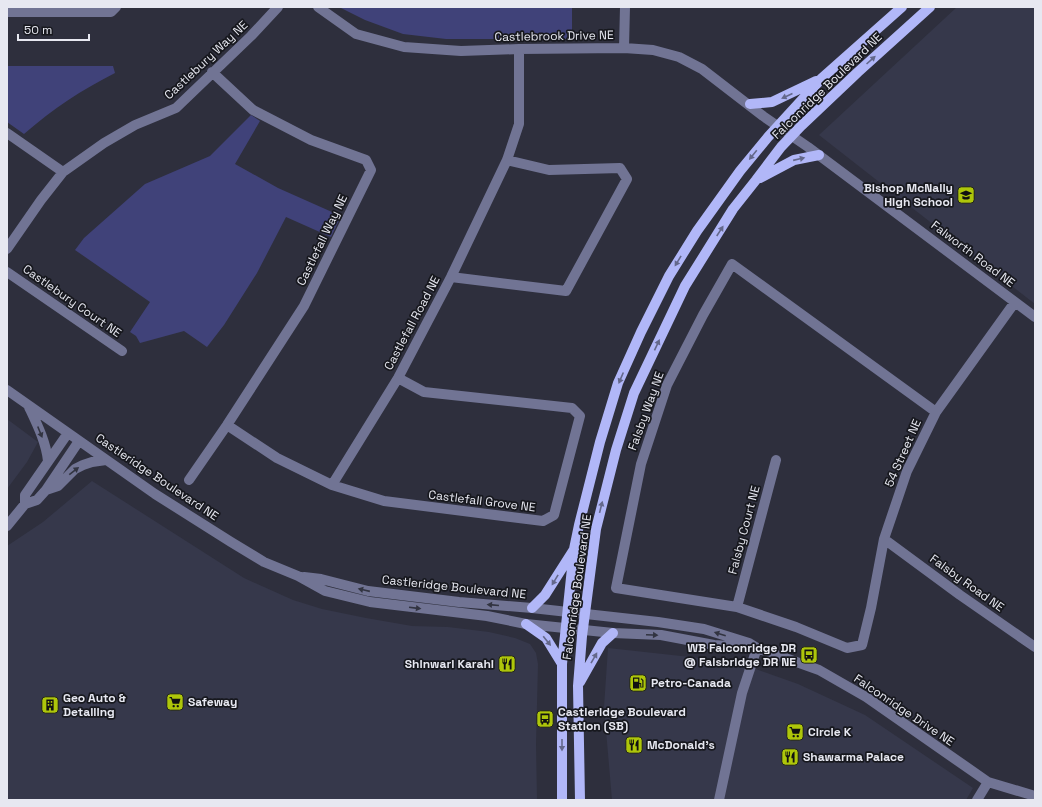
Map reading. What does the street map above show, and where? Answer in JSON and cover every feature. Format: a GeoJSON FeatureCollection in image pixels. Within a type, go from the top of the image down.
{"type":"FeatureCollection","features":[{"type":"Feature","properties":{"kind":"main road","name":"Falconridge Boulevard NE"},"geometry":{"type":"LineString","coordinates":[[562,800],[562,664],[574,549],[600,442],[618,383],[640,332],[669,276],[697,231],[740,172],[768,137],[822,78],[902,7]]}},
{"type":"Feature","properties":{"kind":"main road","name":"Falconridge Boulevard NE"},"geometry":{"type":"LineString","coordinates":[[581,799],[578,686],[583,630],[596,529],[616,450],[634,393],[685,286],[734,209],[756,180],[792,136],[858,72],[930,7]]}},
{"type":"Feature","properties":{"kind":"main road"},"geometry":{"type":"LineString","coordinates":[[750,104],[772,102],[822,78]]}},
{"type":"Feature","properties":{"kind":"main road"},"geometry":{"type":"LineString","coordinates":[[756,180],[794,160],[819,155]]}},
{"type":"Feature","properties":{"kind":"main road"},"geometry":{"type":"LineString","coordinates":[[532,608],[545,596],[574,549]]}},
{"type":"Feature","properties":{"kind":"main road"},"geometry":{"type":"LineString","coordinates":[[526,624],[546,638],[562,664]]}},
{"type":"Feature","properties":{"kind":"main road"},"geometry":{"type":"LineString","coordinates":[[578,686],[602,643],[613,633]]}},
{"type":"Feature","properties":{"kind":"street"},"geometry":{"type":"LineString","coordinates":[[7,12],[111,12],[116,7]]}},
{"type":"Feature","properties":{"kind":"street","name":"Castlebury Way NE"},"geometry":{"type":"LineString","coordinates":[[7,250],[41,200],[63,172],[104,143],[135,125],[176,108],[251,36],[278,7]]}},
{"type":"Feature","properties":{"kind":"street","name":"Castlebrook Drive NE"},"geometry":{"type":"LineString","coordinates":[[318,7],[356,34],[404,47],[461,51],[624,48],[653,50],[679,57],[702,69],[779,126]]}},
{"type":"Feature","properties":{"kind":"street"},"geometry":{"type":"LineString","coordinates":[[624,48],[625,7]]}},
{"type":"Feature","properties":{"kind":"street","name":"Castlefall Road NE"},"geometry":{"type":"LineString","coordinates":[[332,485],[398,378],[451,277],[507,160],[519,124],[519,49]]}},
{"type":"Feature","properties":{"kind":"street","name":"Castlefall Way NE"},"geometry":{"type":"LineString","coordinates":[[189,480],[227,425],[304,306],[371,170],[366,160],[311,140],[253,110],[212,72]]}},
{"type":"Feature","properties":{"kind":"street","name":"Falworth Road NE"},"geometry":{"type":"LineString","coordinates":[[779,126],[1035,317]]}},
{"type":"Feature","properties":{"kind":"street"},"geometry":{"type":"LineString","coordinates":[[7,133],[63,172]]}},
{"type":"Feature","properties":{"kind":"street"},"geometry":{"type":"LineString","coordinates":[[451,277],[566,291],[627,179],[620,168],[549,170],[507,160]]}},
{"type":"Feature","properties":{"kind":"street","name":"Falsby Way NE"},"geometry":{"type":"LineString","coordinates":[[848,648],[796,627],[738,607],[616,588],[641,464],[667,385],[703,315],[732,264],[936,412]]}},
{"type":"Feature","properties":{"kind":"street","name":"Castlebury Court NE"},"geometry":{"type":"LineString","coordinates":[[7,272],[122,351]]}},
{"type":"Feature","properties":{"kind":"street","name":"54 Street NE"},"geometry":{"type":"LineString","coordinates":[[848,648],[862,645],[871,608],[884,539],[907,471],[936,412],[1015,302]]}},
{"type":"Feature","properties":{"kind":"street","name":"Castlefall Grove NE"},"geometry":{"type":"LineString","coordinates":[[332,485],[384,501],[543,521],[554,516],[580,416],[572,408],[424,392],[398,378]]}},
{"type":"Feature","properties":{"kind":"street","name":"Castleridge Boulevard NE"},"geometry":{"type":"LineString","coordinates":[[7,390],[155,494],[264,562],[298,576],[325,591],[370,602],[487,616],[526,624],[566,628]]}},
{"type":"Feature","properties":{"kind":"street"},"geometry":{"type":"LineString","coordinates":[[28,405],[41,432],[48,461]]}},
{"type":"Feature","properties":{"kind":"street"},"geometry":{"type":"LineString","coordinates":[[227,425],[277,458],[332,485]]}},
{"type":"Feature","properties":{"kind":"street"},"geometry":{"type":"LineString","coordinates":[[25,504],[25,495],[68,433]]}},
{"type":"Feature","properties":{"kind":"street"},"geometry":{"type":"LineString","coordinates":[[7,526],[25,504],[37,500],[46,490],[79,441]]}},
{"type":"Feature","properties":{"kind":"street"},"geometry":{"type":"LineString","coordinates":[[46,490],[58,486],[75,469],[92,462],[106,460]]}},
{"type":"Feature","properties":{"kind":"street","name":"Falsby Court NE"},"geometry":{"type":"LineString","coordinates":[[738,607],[776,460]]}},
{"type":"Feature","properties":{"kind":"street","name":"Falsby Road NE"},"geometry":{"type":"LineString","coordinates":[[884,539],[960,596],[1035,647]]}},
{"type":"Feature","properties":{"kind":"street","name":"Castleridge Boulevard NE"},"geometry":{"type":"LineString","coordinates":[[298,576],[322,579],[368,591],[459,602],[585,614]]}},
{"type":"Feature","properties":{"kind":"street","name":"Falconridge Drive NE"},"geometry":{"type":"LineString","coordinates":[[585,614],[704,629],[749,643],[757,648],[819,670],[866,697],[988,782],[1035,796]]}},
{"type":"Feature","properties":{"kind":"street","name":"Falconridge Drive NE"},"geometry":{"type":"LineString","coordinates":[[566,628],[661,636],[714,645],[757,648]]}},
{"type":"Feature","properties":{"kind":"street"},"geometry":{"type":"LineString","coordinates":[[719,800],[742,693],[757,648]]}},
{"type":"Feature","properties":{"kind":"street"},"geometry":{"type":"LineString","coordinates":[[977,800],[988,782]]}},
{"type":"Feature","properties":{"kind":"shaded area"},"geometry":{"type":"Polygon","coordinates":[[[339,7],[572,7],[572,39],[446,39],[403,34],[365,20],[339,7]]]}},
{"type":"Feature","properties":{"kind":"shaded area","name":"Bishop McNally High School"},"geometry":{"type":"Polygon","coordinates":[[[957,7],[1035,7],[1035,304],[819,135],[957,7]]]}},
{"type":"Feature","properties":{"kind":"shaded area"},"geometry":{"type":"Polygon","coordinates":[[[7,66],[113,66],[115,73],[68,100],[24,134],[7,122],[7,66]]]}},
{"type":"Feature","properties":{"kind":"shaded area"},"geometry":{"type":"Polygon","coordinates":[[[251,115],[260,121],[235,164],[278,188],[341,216],[331,237],[286,217],[257,273],[224,325],[207,347],[184,331],[140,343],[136,336],[130,332],[150,302],[75,250],[84,238],[145,184],[210,156],[251,115]]]}},
{"type":"Feature","properties":{"kind":"shaded area"},"geometry":{"type":"Polygon","coordinates":[[[7,419],[38,442],[27,462],[7,489],[7,419]]]}},
{"type":"Feature","properties":{"kind":"shaded area"},"geometry":{"type":"Polygon","coordinates":[[[92,481],[244,578],[293,600],[322,609],[366,618],[412,626],[448,627],[489,632],[515,638],[530,644],[536,653],[538,664],[536,744],[537,800],[7,800],[7,546],[43,522],[92,481]]]}},
{"type":"Feature","properties":{"kind":"shaded area"},"geometry":{"type":"Polygon","coordinates":[[[608,648],[736,662],[798,684],[865,715],[973,788],[966,800],[612,800],[604,707],[608,648]]]}},
{"type":"Feature","properties":{"kind":"place","name":"Bishop McNally High School"},"geometry":{"type":"Point","coordinates":[966,195]}},
{"type":"Feature","properties":{"kind":"place","name":"WB Falconridge DR @ Falsbridge DR NE"},"geometry":{"type":"Point","coordinates":[809,655]}},
{"type":"Feature","properties":{"kind":"place","name":"Shinwari Karahi"},"geometry":{"type":"Point","coordinates":[507,664]}},
{"type":"Feature","properties":{"kind":"place","name":"Petro-Canada"},"geometry":{"type":"Point","coordinates":[638,683]}},
{"type":"Feature","properties":{"kind":"place","name":"Safeway"},"geometry":{"type":"Point","coordinates":[175,702]}},
{"type":"Feature","properties":{"kind":"place","name":"Geo Auto & Detailing"},"geometry":{"type":"Point","coordinates":[50,705]}},
{"type":"Feature","properties":{"kind":"place","name":"Castleridge Boulevard Station (SB)"},"geometry":{"type":"Point","coordinates":[545,719]}},
{"type":"Feature","properties":{"kind":"place","name":"Circle K"},"geometry":{"type":"Point","coordinates":[795,732]}},
{"type":"Feature","properties":{"kind":"place","name":"McDonald's"},"geometry":{"type":"Point","coordinates":[634,745]}},
{"type":"Feature","properties":{"kind":"place","name":"Shawarma Palace"},"geometry":{"type":"Point","coordinates":[790,757]}}]}
